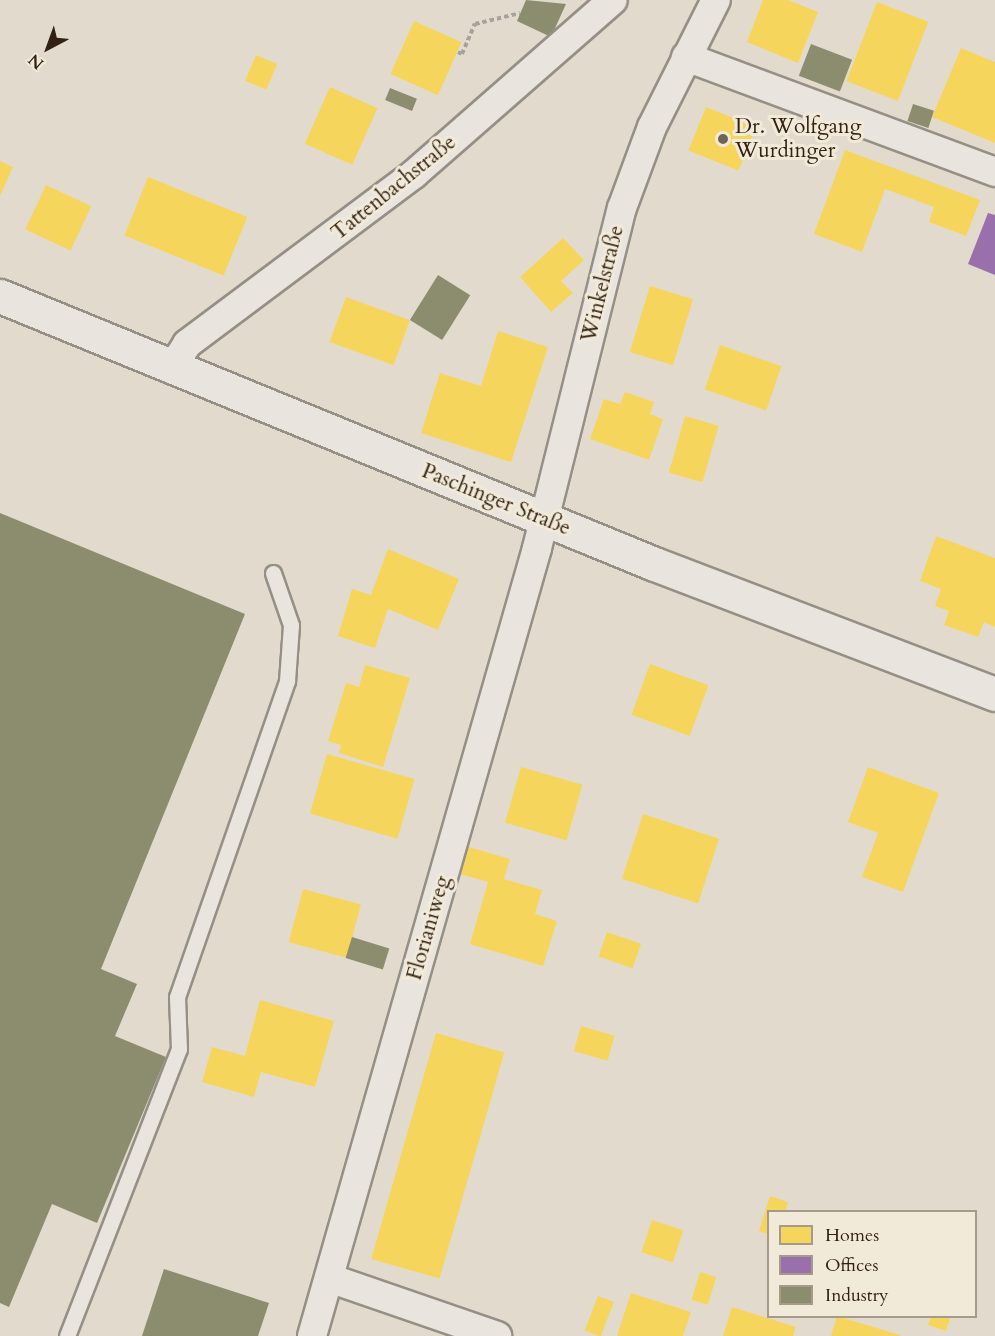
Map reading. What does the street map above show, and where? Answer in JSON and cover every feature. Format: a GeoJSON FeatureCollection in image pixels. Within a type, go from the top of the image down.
{"type":"FeatureCollection","features":[{"type":"Feature","properties":{"kind":"street","name":"Tattenbachstraße"},"geometry":{"type":"LineString","coordinates":[[171,369],[187,344],[414,174],[613,0]]}},
{"type":"Feature","properties":{"kind":"street","name":"Winkelstraße"},"geometry":{"type":"LineString","coordinates":[[543,519],[622,208],[686,57],[716,0]]}},
{"type":"Feature","properties":{"kind":"street"},"geometry":{"type":"LineString","coordinates":[[686,57],[995,172]]}},
{"type":"Feature","properties":{"kind":"street","name":"Paschinger Straße"},"geometry":{"type":"LineString","coordinates":[[0,296],[171,369],[543,519],[995,694]]}},
{"type":"Feature","properties":{"kind":"street","name":"Florianiweg"},"geometry":{"type":"LineString","coordinates":[[312,1336],[543,519]]}},
{"type":"Feature","properties":{"kind":"street"},"geometry":{"type":"LineString","coordinates":[[329,1278],[497,1336]]}},
{"type":"Feature","properties":{"kind":"lane"},"geometry":{"type":"LineString","coordinates":[[67,1336],[179,1049],[177,997],[287,681],[291,625],[273,573]]}},
{"type":"Feature","properties":{"kind":"path"},"geometry":{"type":"LineString","coordinates":[[458,52],[462,54],[475,24],[520,13]]}},
{"type":"Feature","properties":{"kind":"building: Homes"},"geometry":{"type":"Polygon","coordinates":[[[763,0],[788,0],[818,12],[798,63],[747,42],[763,0]]]}},
{"type":"Feature","properties":{"kind":"building: Homes"},"geometry":{"type":"Polygon","coordinates":[[[877,2],[928,22],[898,101],[847,81],[877,2]]]}},
{"type":"Feature","properties":{"kind":"building: Homes"},"geometry":{"type":"Polygon","coordinates":[[[414,21],[462,42],[438,95],[390,74],[414,21]]]}},
{"type":"Feature","properties":{"kind":"building: Homes"},"geometry":{"type":"Polygon","coordinates":[[[961,48],[995,62],[995,143],[932,117],[961,48]]]}},
{"type":"Feature","properties":{"kind":"building: Homes"},"geometry":{"type":"Polygon","coordinates":[[[256,55],[277,64],[266,90],[245,81],[256,55]]]}},
{"type":"Feature","properties":{"kind":"building: Homes"},"geometry":{"type":"Polygon","coordinates":[[[330,87],[378,108],[352,165],[305,144],[330,87]]]}},
{"type":"Feature","properties":{"kind":"building: Homes","name":"Dr. Wolfgang Wurdinger"},"geometry":{"type":"Polygon","coordinates":[[[706,107],[756,127],[738,171],[688,151],[706,107]]]}},
{"type":"Feature","properties":{"kind":"building: Homes"},"geometry":{"type":"Polygon","coordinates":[[[845,150],[980,200],[966,236],[929,222],[934,207],[885,189],[862,252],[814,234],[845,150]]]}},
{"type":"Feature","properties":{"kind":"building: Homes"},"geometry":{"type":"Polygon","coordinates":[[[0,161],[13,167],[0,196],[0,161]]]}},
{"type":"Feature","properties":{"kind":"building: Homes"},"geometry":{"type":"Polygon","coordinates":[[[148,177],[247,217],[224,275],[124,235],[148,177]]]}},
{"type":"Feature","properties":{"kind":"building: Homes"},"geometry":{"type":"Polygon","coordinates":[[[46,185],[91,206],[71,251],[25,229],[46,185]]]}},
{"type":"Feature","properties":{"kind":"building: Homes"},"geometry":{"type":"Polygon","coordinates":[[[563,238],[584,260],[561,281],[573,293],[551,312],[520,277],[563,238]]]}},
{"type":"Feature","properties":{"kind":"building: Homes"},"geometry":{"type":"Polygon","coordinates":[[[650,286],[693,299],[673,365],[630,352],[650,286]]]}},
{"type":"Feature","properties":{"kind":"building: Homes"},"geometry":{"type":"Polygon","coordinates":[[[346,297],[410,320],[393,365],[330,342],[346,297]]]}},
{"type":"Feature","properties":{"kind":"building: Homes"},"geometry":{"type":"Polygon","coordinates":[[[498,331],[548,347],[511,462],[421,433],[440,373],[481,386],[498,331]]]}},
{"type":"Feature","properties":{"kind":"building: Homes"},"geometry":{"type":"Polygon","coordinates":[[[720,345],[781,366],[766,411],[705,389],[720,345]]]}},
{"type":"Feature","properties":{"kind":"building: Homes"},"geometry":{"type":"Polygon","coordinates":[[[625,392],[654,402],[650,414],[663,419],[649,460],[590,439],[604,399],[620,404],[625,392]]]}},
{"type":"Feature","properties":{"kind":"building: Homes"},"geometry":{"type":"Polygon","coordinates":[[[685,416],[719,426],[702,482],[669,473],[685,416]]]}},
{"type":"Feature","properties":{"kind":"building: Homes"},"geometry":{"type":"Polygon","coordinates":[[[936,536],[995,558],[995,627],[984,622],[978,637],[944,625],[949,611],[935,606],[941,589],[920,581],[936,536]]]}},
{"type":"Feature","properties":{"kind":"building: Homes"},"geometry":{"type":"Polygon","coordinates":[[[388,549],[459,579],[438,630],[388,609],[375,648],[338,636],[352,589],[371,595],[388,549]]]}},
{"type":"Feature","properties":{"kind":"building: Homes"},"geometry":{"type":"Polygon","coordinates":[[[650,664],[708,685],[690,736],[632,715],[650,664]]]}},
{"type":"Feature","properties":{"kind":"building: Homes"},"geometry":{"type":"Polygon","coordinates":[[[365,665],[410,678],[383,767],[339,753],[341,745],[328,741],[346,683],[359,687],[365,665]]]}},
{"type":"Feature","properties":{"kind":"building: Homes"},"geometry":{"type":"Polygon","coordinates":[[[327,754],[414,779],[397,839],[310,814],[327,754]]]}},
{"type":"Feature","properties":{"kind":"building: Homes"},"geometry":{"type":"Polygon","coordinates":[[[521,767],[583,785],[567,840],[505,823],[521,767]]]}},
{"type":"Feature","properties":{"kind":"building: Homes"},"geometry":{"type":"Polygon","coordinates":[[[868,767],[939,793],[903,892],[862,877],[878,833],[848,822],[868,767]]]}},
{"type":"Feature","properties":{"kind":"building: Homes"},"geometry":{"type":"Polygon","coordinates":[[[643,814],[719,839],[698,903],[622,879],[643,814]]]}},
{"type":"Feature","properties":{"kind":"building: Homes"},"geometry":{"type":"Polygon","coordinates":[[[469,847],[510,859],[504,879],[542,890],[535,914],[557,921],[543,966],[470,944],[488,882],[460,874],[469,847]]]}},
{"type":"Feature","properties":{"kind":"building: Homes"},"geometry":{"type":"Polygon","coordinates":[[[303,889],[361,905],[347,958],[289,942],[303,889]]]}},
{"type":"Feature","properties":{"kind":"building: Homes"},"geometry":{"type":"Polygon","coordinates":[[[607,932],[641,944],[633,968],[599,957],[607,932]]]}},
{"type":"Feature","properties":{"kind":"building: Homes"},"geometry":{"type":"Polygon","coordinates":[[[260,1000],[334,1021],[315,1087],[261,1072],[254,1097],[202,1082],[212,1047],[245,1056],[260,1000]]]}},
{"type":"Feature","properties":{"kind":"building: Homes"},"geometry":{"type":"Polygon","coordinates":[[[581,1026],[615,1036],[607,1061],[574,1051],[581,1026]]]}},
{"type":"Feature","properties":{"kind":"building: Homes"},"geometry":{"type":"Polygon","coordinates":[[[436,1033],[504,1053],[439,1278],[371,1259],[436,1033]]]}},
{"type":"Feature","properties":{"kind":"building: Homes"},"geometry":{"type":"Polygon","coordinates":[[[770,1196],[788,1202],[786,1210],[767,1210],[767,1234],[759,1231],[770,1196]]]}},
{"type":"Feature","properties":{"kind":"building: Homes"},"geometry":{"type":"Polygon","coordinates":[[[652,1220],[683,1230],[673,1263],[641,1252],[652,1220]]]}},
{"type":"Feature","properties":{"kind":"building: Homes"},"geometry":{"type":"Polygon","coordinates":[[[700,1272],[716,1277],[708,1305],[692,1300],[700,1272]]]}},
{"type":"Feature","properties":{"kind":"building: Homes"},"geometry":{"type":"Polygon","coordinates":[[[631,1293],[691,1312],[683,1336],[617,1336],[631,1293]]]}},
{"type":"Feature","properties":{"kind":"building: Homes"},"geometry":{"type":"Polygon","coordinates":[[[598,1296],[614,1302],[601,1336],[585,1331],[598,1296]]]}},
{"type":"Feature","properties":{"kind":"building: Homes"},"geometry":{"type":"Polygon","coordinates":[[[732,1307],[796,1327],[793,1336],[723,1336],[732,1307]]]}},
{"type":"Feature","properties":{"kind":"building: Homes"},"geometry":{"type":"Polygon","coordinates":[[[836,1318],[844,1318],[900,1335],[900,1336],[831,1336],[836,1318]]]}},
{"type":"Feature","properties":{"kind":"building: Homes"},"geometry":{"type":"Polygon","coordinates":[[[930,1318],[950,1318],[946,1331],[928,1325],[930,1318]]]}},
{"type":"Feature","properties":{"kind":"building: Offices"},"geometry":{"type":"Polygon","coordinates":[[[988,213],[995,215],[995,275],[968,264],[988,213]]]}},
{"type":"Feature","properties":{"kind":"building: Industry"},"geometry":{"type":"Polygon","coordinates":[[[526,0],[566,4],[551,37],[517,21],[526,0]]]}},
{"type":"Feature","properties":{"kind":"building: Industry"},"geometry":{"type":"Polygon","coordinates":[[[811,44],[852,60],[840,92],[799,76],[811,44]]]}},
{"type":"Feature","properties":{"kind":"building: Industry"},"geometry":{"type":"Polygon","coordinates":[[[390,88],[417,99],[412,111],[385,100],[390,88]]]}},
{"type":"Feature","properties":{"kind":"building: Industry"},"geometry":{"type":"Polygon","coordinates":[[[913,104],[934,111],[928,128],[907,121],[913,104]]]}},
{"type":"Feature","properties":{"kind":"building: Industry"},"geometry":{"type":"Polygon","coordinates":[[[438,275],[470,295],[442,340],[410,320],[438,275]]]}},
{"type":"Feature","properties":{"kind":"building: Industry"},"geometry":{"type":"Polygon","coordinates":[[[0,513],[245,614],[101,969],[137,984],[115,1036],[166,1057],[97,1223],[52,1204],[9,1307],[0,1303],[0,513]]]}},
{"type":"Feature","properties":{"kind":"building: Industry"},"geometry":{"type":"Polygon","coordinates":[[[352,937],[389,948],[383,969],[346,958],[352,937]]]}},
{"type":"Feature","properties":{"kind":"building: Industry"},"geometry":{"type":"Polygon","coordinates":[[[164,1269],[269,1303],[258,1336],[142,1336],[164,1269]]]}},
{"type":"Feature","properties":{"kind":"place","name":"Dr. Wolfgang Wurdinger"},"geometry":{"type":"Point","coordinates":[723,139]}}]}
